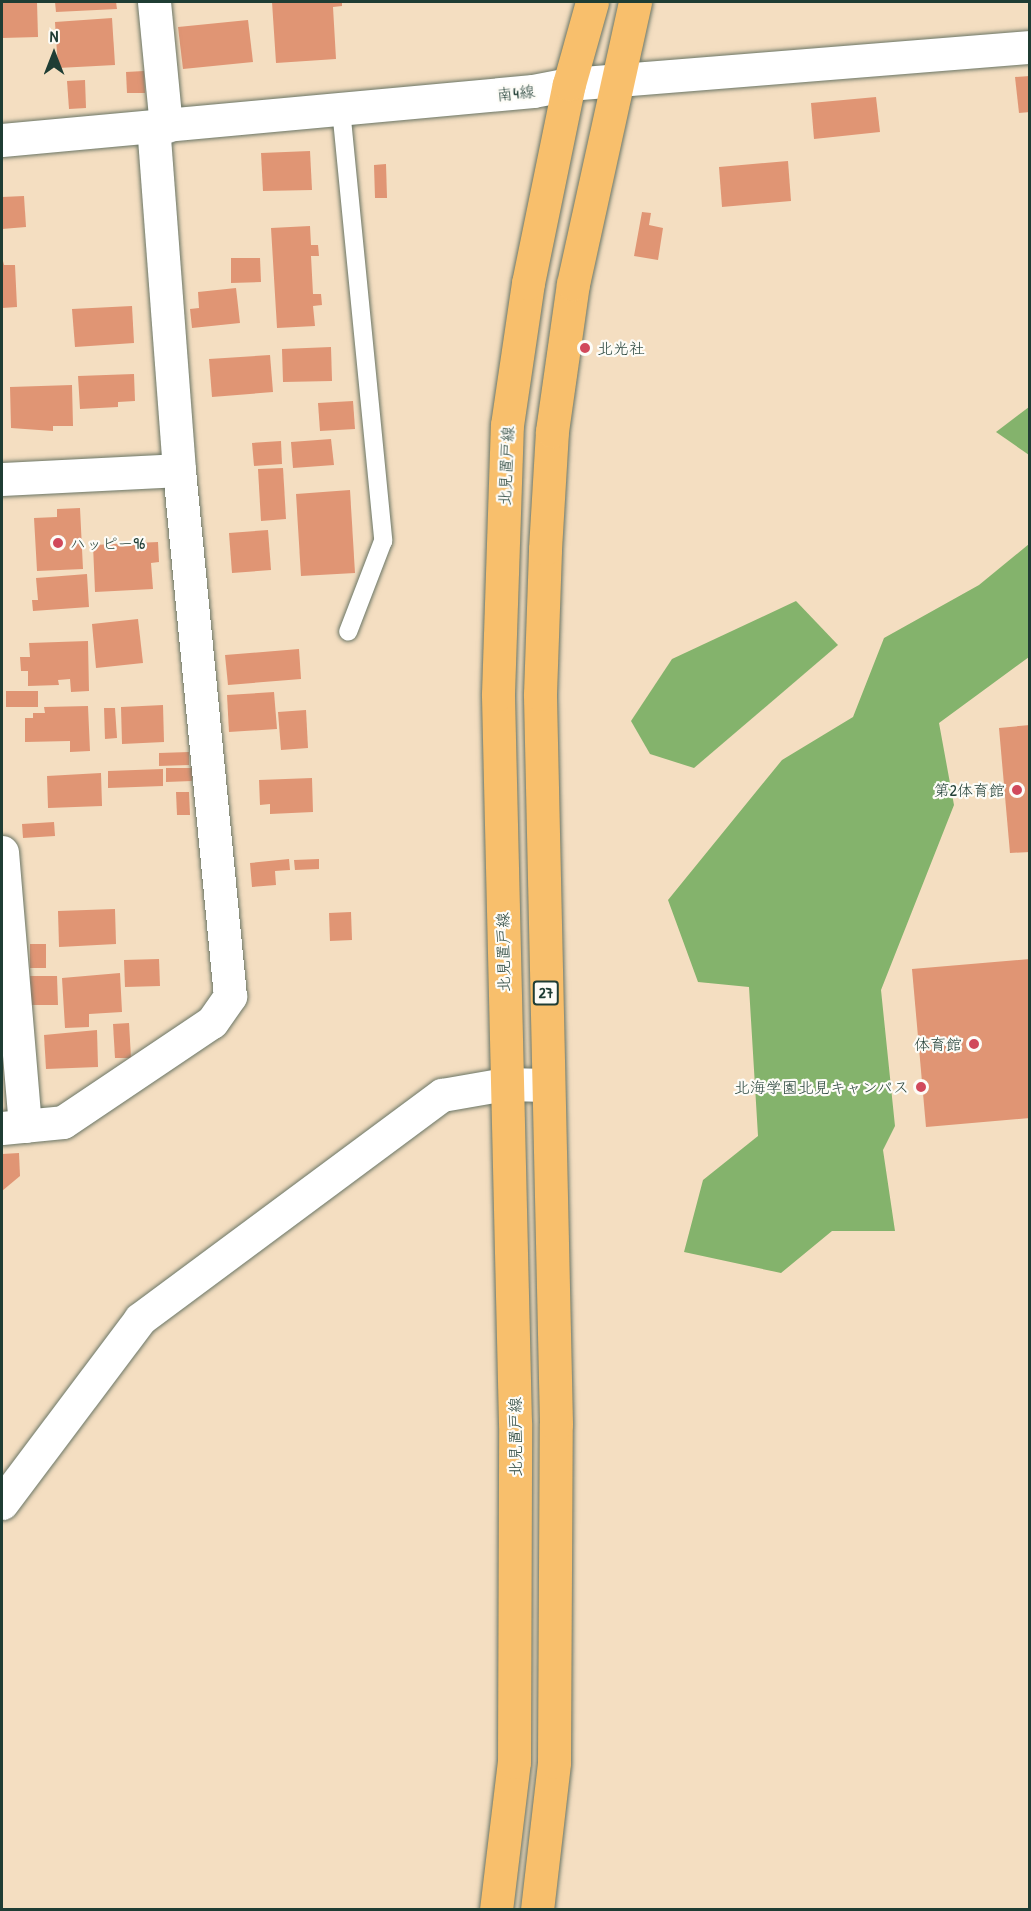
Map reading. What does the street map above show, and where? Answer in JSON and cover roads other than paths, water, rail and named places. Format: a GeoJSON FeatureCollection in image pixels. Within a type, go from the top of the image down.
{"type":"FeatureCollection","features":[{"type":"Feature","properties":{"kind":"main road","name":"北見置戸線"},"geometry":{"type":"LineString","coordinates":[[496,1910],[514,1762],[515,1423],[505,1084],[498,694],[507,425],[528,283],[569,84],[592,2]]}},
{"type":"Feature","properties":{"kind":"main road","name":"27"},"geometry":{"type":"LineString","coordinates":[[537,1910],[554,1762],[556,1424],[540,694],[552,431],[573,284],[635,2]]}},
{"type":"Feature","properties":{"kind":"street"},"geometry":{"type":"LineString","coordinates":[[2,852],[14,1127],[63,1122],[212,1022],[230,996],[179,470],[154,2]]}},
{"type":"Feature","properties":{"kind":"street","name":"南4線"},"geometry":{"type":"LineString","coordinates":[[2,140],[159,127],[569,84],[1029,47]]}},
{"type":"Feature","properties":{"kind":"street"},"geometry":{"type":"LineString","coordinates":[[2,479],[179,470]]}},
{"type":"Feature","properties":{"kind":"street"},"geometry":{"type":"LineString","coordinates":[[2,1503],[140,1319],[442,1095],[505,1084],[548,1085]]}},
{"type":"Feature","properties":{"kind":"lane"},"geometry":{"type":"LineString","coordinates":[[341,109],[383,541],[348,632]]}},
{"type":"Feature","properties":{"kind":"place","name":"北光社"},"geometry":{"type":"Point","coordinates":[585,348]}},
{"type":"Feature","properties":{"kind":"place","name":"ハッピー96"},"geometry":{"type":"Point","coordinates":[58,543]}},
{"type":"Feature","properties":{"kind":"place","name":"第2体育館"},"geometry":{"type":"Point","coordinates":[1017,790]}},
{"type":"Feature","properties":{"kind":"place","name":"体育館"},"geometry":{"type":"Point","coordinates":[974,1044]}},
{"type":"Feature","properties":{"kind":"place","name":"北海学園北見キャンパス"},"geometry":{"type":"Point","coordinates":[921,1087]}}]}
